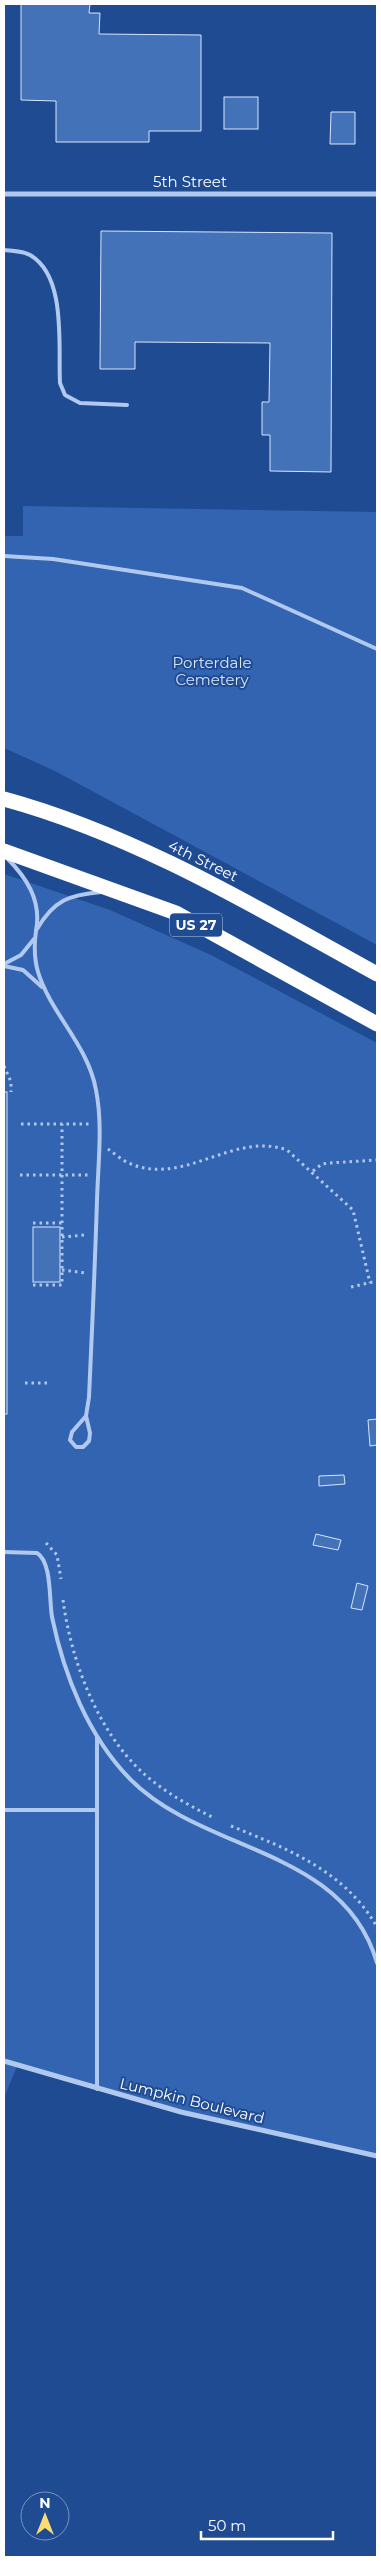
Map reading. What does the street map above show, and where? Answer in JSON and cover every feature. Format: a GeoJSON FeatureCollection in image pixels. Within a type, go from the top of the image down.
{"type":"FeatureCollection","features":[{"type":"Feature","properties":{"kind":"highway","name":"4th Street"},"geometry":{"type":"LineString","coordinates":[[4,799],[55,813],[180,868],[377,974]]}},
{"type":"Feature","properties":{"kind":"highway","name":"US 27"},"geometry":{"type":"LineString","coordinates":[[4,851],[176,913],[377,1024]]}},
{"type":"Feature","properties":{"kind":"street","name":"5th Street"},"geometry":{"type":"LineString","coordinates":[[4,194],[377,194]]}},
{"type":"Feature","properties":{"kind":"street","name":"Lumpkin Boulevard"},"geometry":{"type":"LineString","coordinates":[[4,2061],[97,2090],[255,2130],[377,2156]]}},
{"type":"Feature","properties":{"kind":"lane"},"geometry":{"type":"LineString","coordinates":[[4,250],[30,254],[42,265],[56,294],[60,383],[65,396],[80,403],[127,404]]}},
{"type":"Feature","properties":{"kind":"lane"},"geometry":{"type":"LineString","coordinates":[[4,556],[53,559],[242,588],[377,649]]}},
{"type":"Feature","properties":{"kind":"lane"},"geometry":{"type":"LineString","coordinates":[[4,856],[23,876],[33,894],[37,917],[34,939],[36,962],[45,990],[84,1055],[96,1090],[99,1146],[86,1416],[90,1433],[89,1441],[83,1447],[76,1447],[70,1440],[70,1434],[86,1416]]}},
{"type":"Feature","properties":{"kind":"lane"},"geometry":{"type":"LineString","coordinates":[[36,930],[50,911],[65,899],[87,893],[118,892]]}},
{"type":"Feature","properties":{"kind":"lane"},"geometry":{"type":"LineString","coordinates":[[4,965],[21,955],[34,939]]}},
{"type":"Feature","properties":{"kind":"lane"},"geometry":{"type":"LineString","coordinates":[[4,965],[23,970],[45,990]]}},
{"type":"Feature","properties":{"kind":"lane"},"geometry":{"type":"LineString","coordinates":[[4,1552],[37,1553],[45,1561],[52,1616],[62,1657],[83,1710],[108,1755],[134,1783],[171,1810],[215,1833],[288,1863],[323,1886],[350,1911],[360,1925],[367,1936],[377,1963]]}},
{"type":"Feature","properties":{"kind":"lane"},"geometry":{"type":"LineString","coordinates":[[97,1737],[97,2090]]}},
{"type":"Feature","properties":{"kind":"lane"},"geometry":{"type":"LineString","coordinates":[[4,1810],[97,1810]]}},
{"type":"Feature","properties":{"kind":"path"},"geometry":{"type":"LineString","coordinates":[[4,1066],[11,1082],[11,1092]]}},
{"type":"Feature","properties":{"kind":"path"},"geometry":{"type":"LineString","coordinates":[[21,1124],[98,1124]]}},
{"type":"Feature","properties":{"kind":"path"},"geometry":{"type":"LineString","coordinates":[[33,1285],[62,1285],[62,1124]]}},
{"type":"Feature","properties":{"kind":"path"},"geometry":{"type":"LineString","coordinates":[[99,1146],[129,1163],[153,1168],[186,1166],[249,1146],[277,1146],[297,1157],[353,1210],[370,1283]]}},
{"type":"Feature","properties":{"kind":"path"},"geometry":{"type":"LineString","coordinates":[[313,1171],[322,1164],[377,1160]]}},
{"type":"Feature","properties":{"kind":"path"},"geometry":{"type":"LineString","coordinates":[[20,1175],[98,1175]]}},
{"type":"Feature","properties":{"kind":"path"},"geometry":{"type":"LineString","coordinates":[[34,1223],[62,1223]]}},
{"type":"Feature","properties":{"kind":"path"},"geometry":{"type":"LineString","coordinates":[[62,1237],[96,1234]]}},
{"type":"Feature","properties":{"kind":"path"},"geometry":{"type":"LineString","coordinates":[[62,1270],[94,1274]]}},
{"type":"Feature","properties":{"kind":"path"},"geometry":{"type":"LineString","coordinates":[[351,1287],[377,1281]]}},
{"type":"Feature","properties":{"kind":"path"},"geometry":{"type":"LineString","coordinates":[[25,1383],[50,1383]]}},
{"type":"Feature","properties":{"kind":"path"},"geometry":{"type":"LineString","coordinates":[[46,1543],[57,1555],[61,1581]]}},
{"type":"Feature","properties":{"kind":"path"},"geometry":{"type":"LineString","coordinates":[[62,1597],[68,1631],[85,1682],[120,1747],[143,1773],[160,1786],[220,1821]]}},
{"type":"Feature","properties":{"kind":"path"},"geometry":{"type":"LineString","coordinates":[[227,1824],[267,1839],[313,1862],[350,1892],[377,1927]]}},
{"type":"Feature","properties":{"kind":"green space","name":"Porterdale Cemetery"},"geometry":{"type":"Polygon","coordinates":[[[23,506],[377,512],[377,945],[55,771],[4,748],[4,536],[23,536],[23,506]]]}},
{"type":"Feature","properties":{"kind":"green space"},"geometry":{"type":"Polygon","coordinates":[[[4,874],[110,910],[211,955],[377,1043],[377,2156],[255,2130],[17,2066],[4,2098],[4,874]]]}},
{"type":"Feature","properties":{"kind":"building"},"geometry":{"type":"Polygon","coordinates":[[[21,4],[90,4],[89,13],[100,13],[99,34],[201,35],[201,131],[149,131],[149,142],[56,142],[56,101],[21,100],[21,4]]]}},
{"type":"Feature","properties":{"kind":"building"},"geometry":{"type":"Polygon","coordinates":[[[224,97],[258,97],[258,129],[224,129],[224,97]]]}},
{"type":"Feature","properties":{"kind":"building"},"geometry":{"type":"Polygon","coordinates":[[[331,112],[355,112],[355,144],[330,144],[331,112]]]}},
{"type":"Feature","properties":{"kind":"building"},"geometry":{"type":"Polygon","coordinates":[[[101,231],[332,233],[331,472],[270,471],[270,435],[262,435],[262,402],[269,402],[270,343],[135,342],[135,369],[100,369],[101,231]]]}},
{"type":"Feature","properties":{"kind":"building"},"geometry":{"type":"Polygon","coordinates":[[[4,1092],[7,1092],[7,1414],[4,1414],[4,1092]]]}},
{"type":"Feature","properties":{"kind":"building"},"geometry":{"type":"Polygon","coordinates":[[[33,1227],[60,1227],[60,1282],[33,1282],[33,1227]]]}},
{"type":"Feature","properties":{"kind":"building"},"geometry":{"type":"Polygon","coordinates":[[[377,1419],[377,1445],[370,1446],[368,1420],[377,1419]]]}},
{"type":"Feature","properties":{"kind":"building"},"geometry":{"type":"Polygon","coordinates":[[[344,1475],[345,1484],[319,1486],[319,1476],[344,1475]]]}},
{"type":"Feature","properties":{"kind":"building"},"geometry":{"type":"Polygon","coordinates":[[[316,1534],[341,1540],[338,1550],[313,1545],[316,1534]]]}},
{"type":"Feature","properties":{"kind":"building"},"geometry":{"type":"Polygon","coordinates":[[[357,1583],[368,1586],[362,1610],[351,1608],[357,1583]]]}}]}
